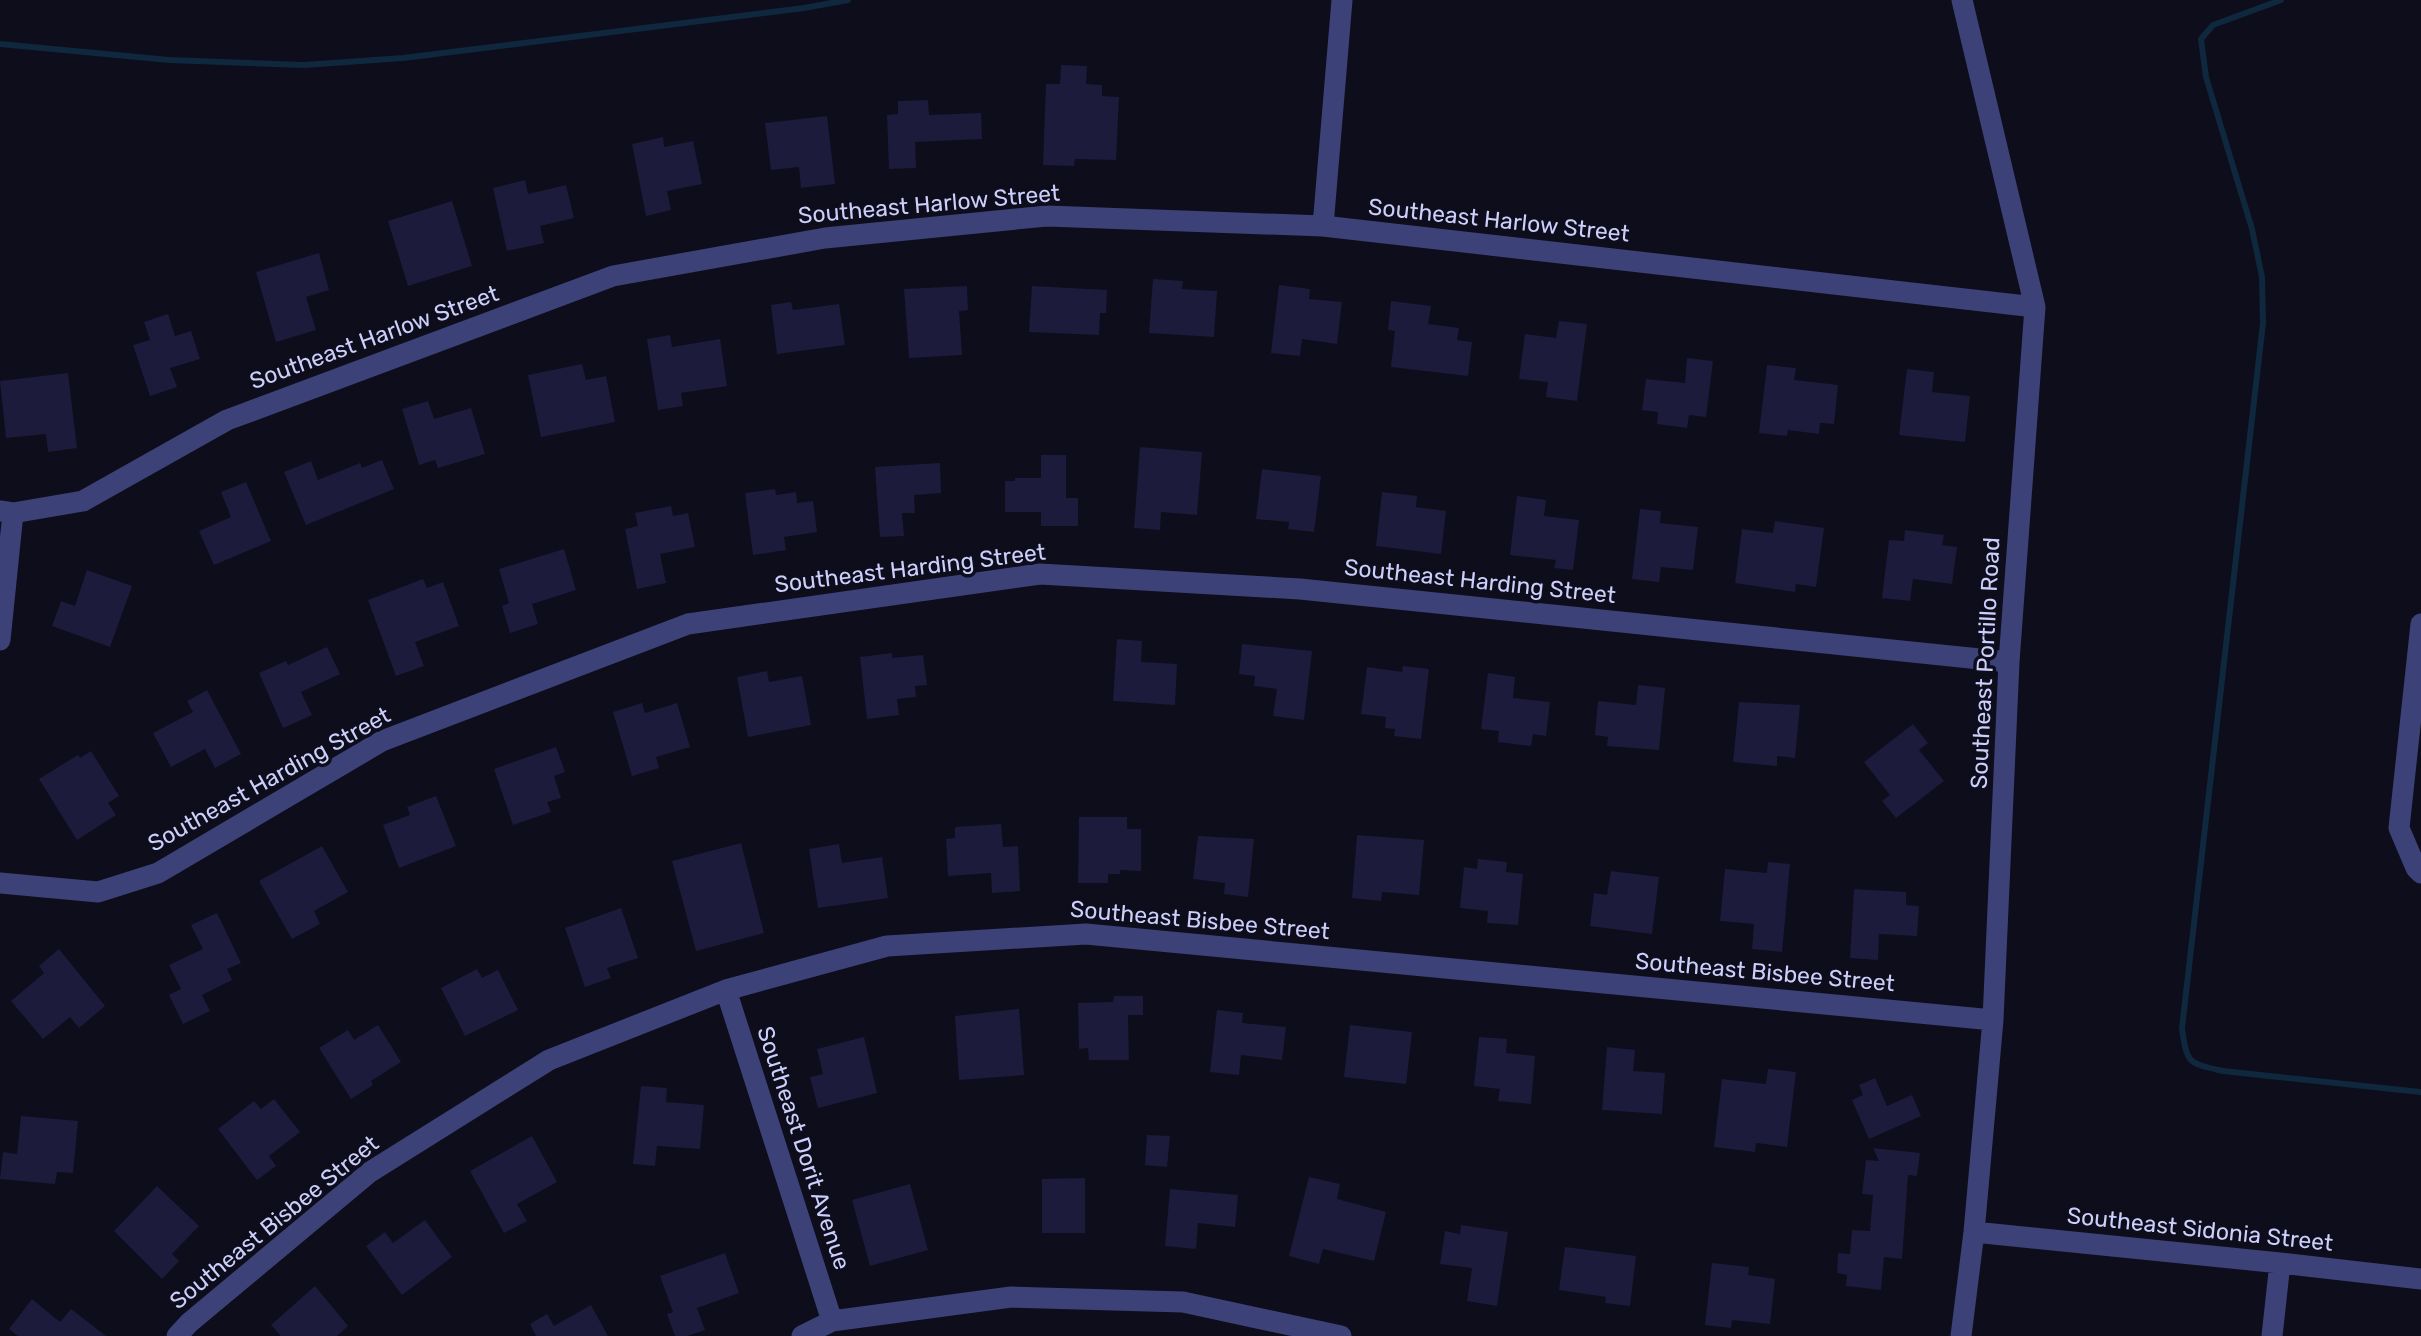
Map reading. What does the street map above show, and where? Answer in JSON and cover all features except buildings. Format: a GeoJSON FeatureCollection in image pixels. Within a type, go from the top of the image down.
{"type":"FeatureCollection","features":[{"type":"Feature","properties":{"kind":"street"},"geometry":{"type":"LineString","coordinates":[[1323,226],[1342,0]]}},
{"type":"Feature","properties":{"kind":"street","name":"Southeast Portillo Road"},"geometry":{"type":"LineString","coordinates":[[1961,1336],[1974,1232],[1993,1020],[2010,662],[2035,307],[1962,0]]}},
{"type":"Feature","properties":{"kind":"street","name":"Southeast Harlow Street"},"geometry":{"type":"LineString","coordinates":[[6,512],[83,501],[227,420],[613,276],[825,238],[1047,216],[1323,226],[2035,307]]}},
{"type":"Feature","properties":{"kind":"street"},"geometry":{"type":"LineString","coordinates":[[0,640],[6,512]]}},
{"type":"Feature","properties":{"kind":"street","name":"Southeast Harding Street"},"geometry":{"type":"LineString","coordinates":[[0,883],[98,892],[159,873],[382,741],[688,624],[1040,574],[1300,589],[2010,662]]}},
{"type":"Feature","properties":{"kind":"street"},"geometry":{"type":"LineString","coordinates":[[2418,870],[2399,828],[2421,624]]}},
{"type":"Feature","properties":{"kind":"street","name":"Southeast Bisbee Street"},"geometry":{"type":"LineString","coordinates":[[177,1336],[370,1171],[549,1060],[726,990],[887,946],[1086,934],[1993,1020]]}},
{"type":"Feature","properties":{"kind":"street","name":"Southeast Dorit Avenue"},"geometry":{"type":"LineString","coordinates":[[726,990],[832,1321]]}},
{"type":"Feature","properties":{"kind":"street","name":"Southeast Sidonia Street"},"geometry":{"type":"LineString","coordinates":[[1974,1232],[2421,1279]]}},
{"type":"Feature","properties":{"kind":"street"},"geometry":{"type":"LineString","coordinates":[[2272,1336],[2280,1263]]}},
{"type":"Feature","properties":{"kind":"street"},"geometry":{"type":"LineString","coordinates":[[802,1336],[832,1321],[1011,1297],[1183,1303],[1341,1336]]}},
{"type":"Feature","properties":{"kind":"waterway"},"geometry":{"type":"LineString","coordinates":[[0,44],[169,60],[304,65],[403,58],[804,8],[848,0]]}},
{"type":"Feature","properties":{"kind":"waterway"},"geometry":{"type":"LineString","coordinates":[[2281,0],[2213,25],[2201,39],[2206,77],[2252,229],[2262,277],[2263,323],[2182,1028],[2188,1055],[2191,1060],[2203,1066],[2223,1071],[2421,1092]]}}]}
